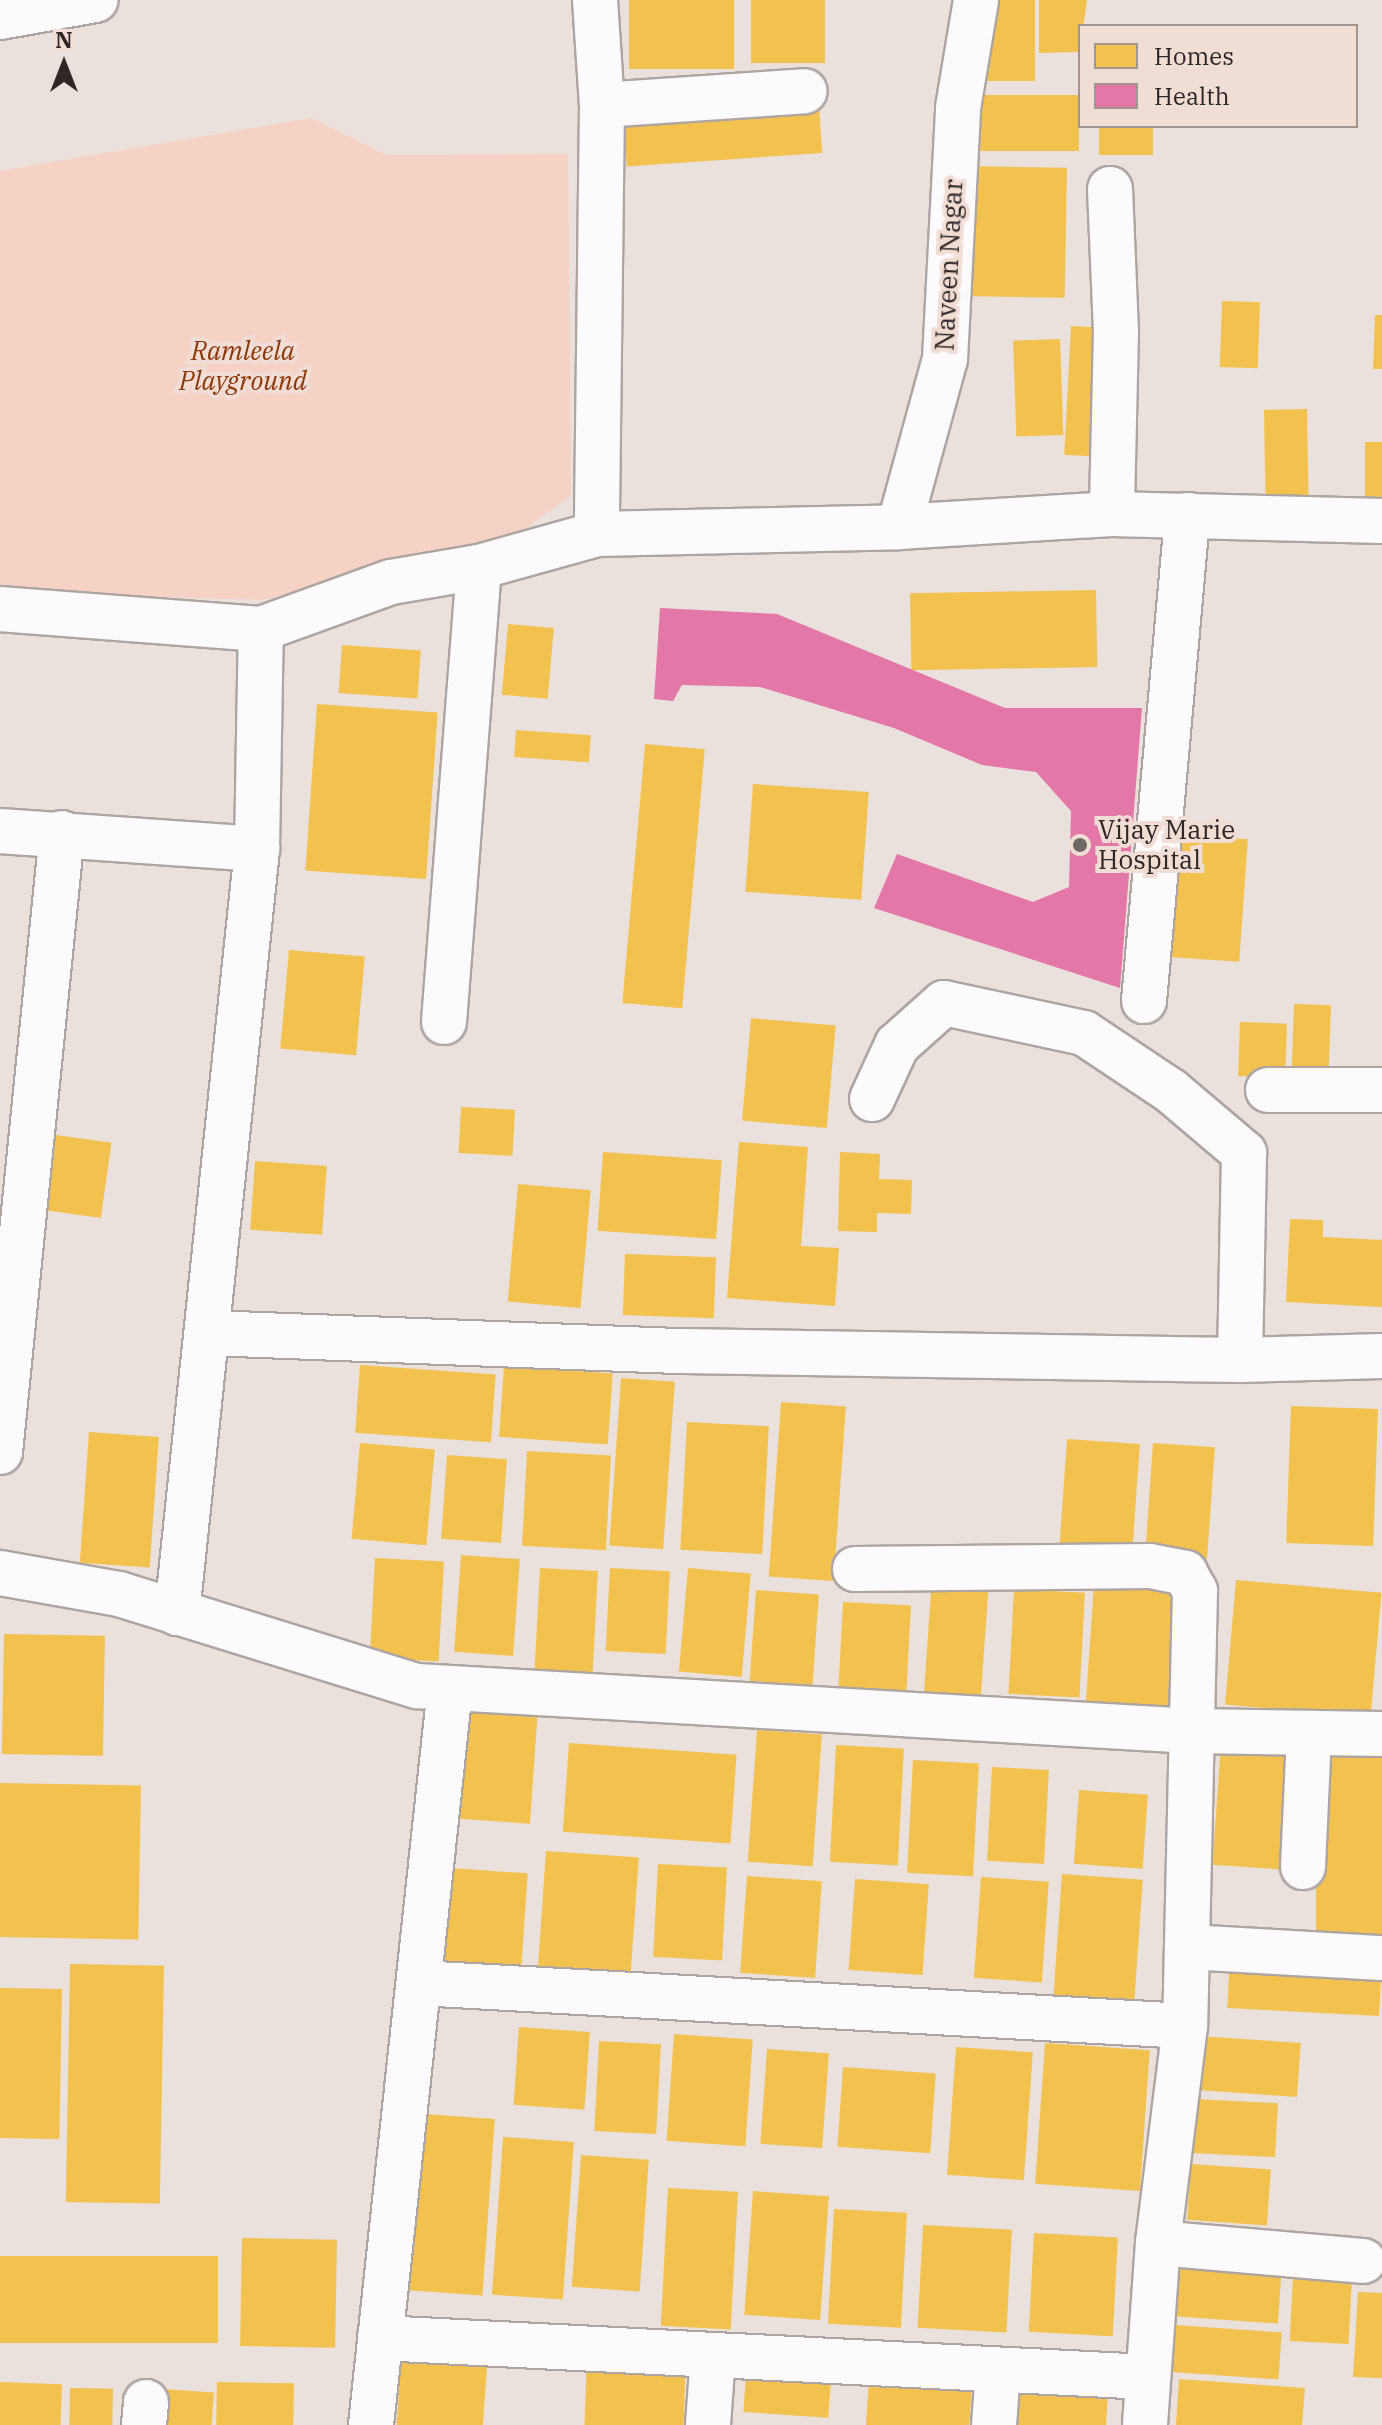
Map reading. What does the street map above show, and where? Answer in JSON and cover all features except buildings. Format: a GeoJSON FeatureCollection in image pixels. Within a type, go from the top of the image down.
{"type":"FeatureCollection","features":[{"type":"Feature","properties":{"kind":"street"},"geometry":{"type":"LineString","coordinates":[[0,17],[95,0]]}},
{"type":"Feature","properties":{"kind":"street"},"geometry":{"type":"LineString","coordinates":[[595,0],[602,105],[597,534]]}},
{"type":"Feature","properties":{"kind":"street","name":"Naveen Nagar"},"geometry":{"type":"LineString","coordinates":[[899,527],[945,359],[958,108],[976,0]]}},
{"type":"Feature","properties":{"kind":"street"},"geometry":{"type":"LineString","coordinates":[[602,105],[805,91]]}},
{"type":"Feature","properties":{"kind":"street"},"geometry":{"type":"LineString","coordinates":[[1110,189],[1116,331],[1112,514]]}},
{"type":"Feature","properties":{"kind":"street"},"geometry":{"type":"LineString","coordinates":[[0,609],[261,629],[391,582],[479,567],[597,534],[899,527],[1112,514],[1382,521]]}},
{"type":"Feature","properties":{"kind":"street"},"geometry":{"type":"LineString","coordinates":[[1144,1001],[1187,515]]}},
{"type":"Feature","properties":{"kind":"street"},"geometry":{"type":"LineString","coordinates":[[444,1022],[479,567]]}},
{"type":"Feature","properties":{"kind":"street"},"geometry":{"type":"LineString","coordinates":[[177,1613],[209,1333],[257,849],[261,629]]}},
{"type":"Feature","properties":{"kind":"street"},"geometry":{"type":"LineString","coordinates":[[0,831],[257,849]]}},
{"type":"Feature","properties":{"kind":"street"},"geometry":{"type":"LineString","coordinates":[[0,1452],[62,833]]}},
{"type":"Feature","properties":{"kind":"street"},"geometry":{"type":"LineString","coordinates":[[872,1099],[897,1045],[944,1003],[1084,1033],[1171,1091],[1244,1153],[1240,1360]]}},
{"type":"Feature","properties":{"kind":"street"},"geometry":{"type":"LineString","coordinates":[[1268,1090],[1382,1090]]}},
{"type":"Feature","properties":{"kind":"street"},"geometry":{"type":"LineString","coordinates":[[209,1333],[668,1350],[1240,1360],[1382,1356]]}},
{"type":"Feature","properties":{"kind":"street"},"geometry":{"type":"LineString","coordinates":[[855,1569],[1150,1566],[1185,1573],[1195,1591],[1185,2026],[1158,2243],[1145,2425]]}},
{"type":"Feature","properties":{"kind":"street"},"geometry":{"type":"LineString","coordinates":[[0,1573],[119,1594],[417,1686],[1193,1731],[1382,1734]]}},
{"type":"Feature","properties":{"kind":"street"},"geometry":{"type":"LineString","coordinates":[[371,2425],[450,1688]]}},
{"type":"Feature","properties":{"kind":"street"},"geometry":{"type":"LineString","coordinates":[[1303,1867],[1309,1734]]}},
{"type":"Feature","properties":{"kind":"street"},"geometry":{"type":"LineString","coordinates":[[1189,1947],[1382,1958]]}},
{"type":"Feature","properties":{"kind":"street"},"geometry":{"type":"LineString","coordinates":[[419,1983],[1185,2026]]}},
{"type":"Feature","properties":{"kind":"street"},"geometry":{"type":"LineString","coordinates":[[1158,2243],[1363,2261]]}},
{"type":"Feature","properties":{"kind":"street"},"geometry":{"type":"LineString","coordinates":[[380,2338],[1148,2377]]}},
{"type":"Feature","properties":{"kind":"street"},"geometry":{"type":"LineString","coordinates":[[708,2425],[713,2355]]}},
{"type":"Feature","properties":{"kind":"street"},"geometry":{"type":"LineString","coordinates":[[994,2425],[998,2370]]}},
{"type":"Feature","properties":{"kind":"green space","name":"Ramleela Playground"},"geometry":{"type":"Polygon","coordinates":[[[312,118],[387,155],[568,154],[571,496],[504,543],[262,600],[0,592],[0,171],[312,118]]]}},
{"type":"Feature","properties":{"kind":"place","name":"Vijay Marie Hospital"},"geometry":{"type":"Point","coordinates":[1080,845]}}]}
